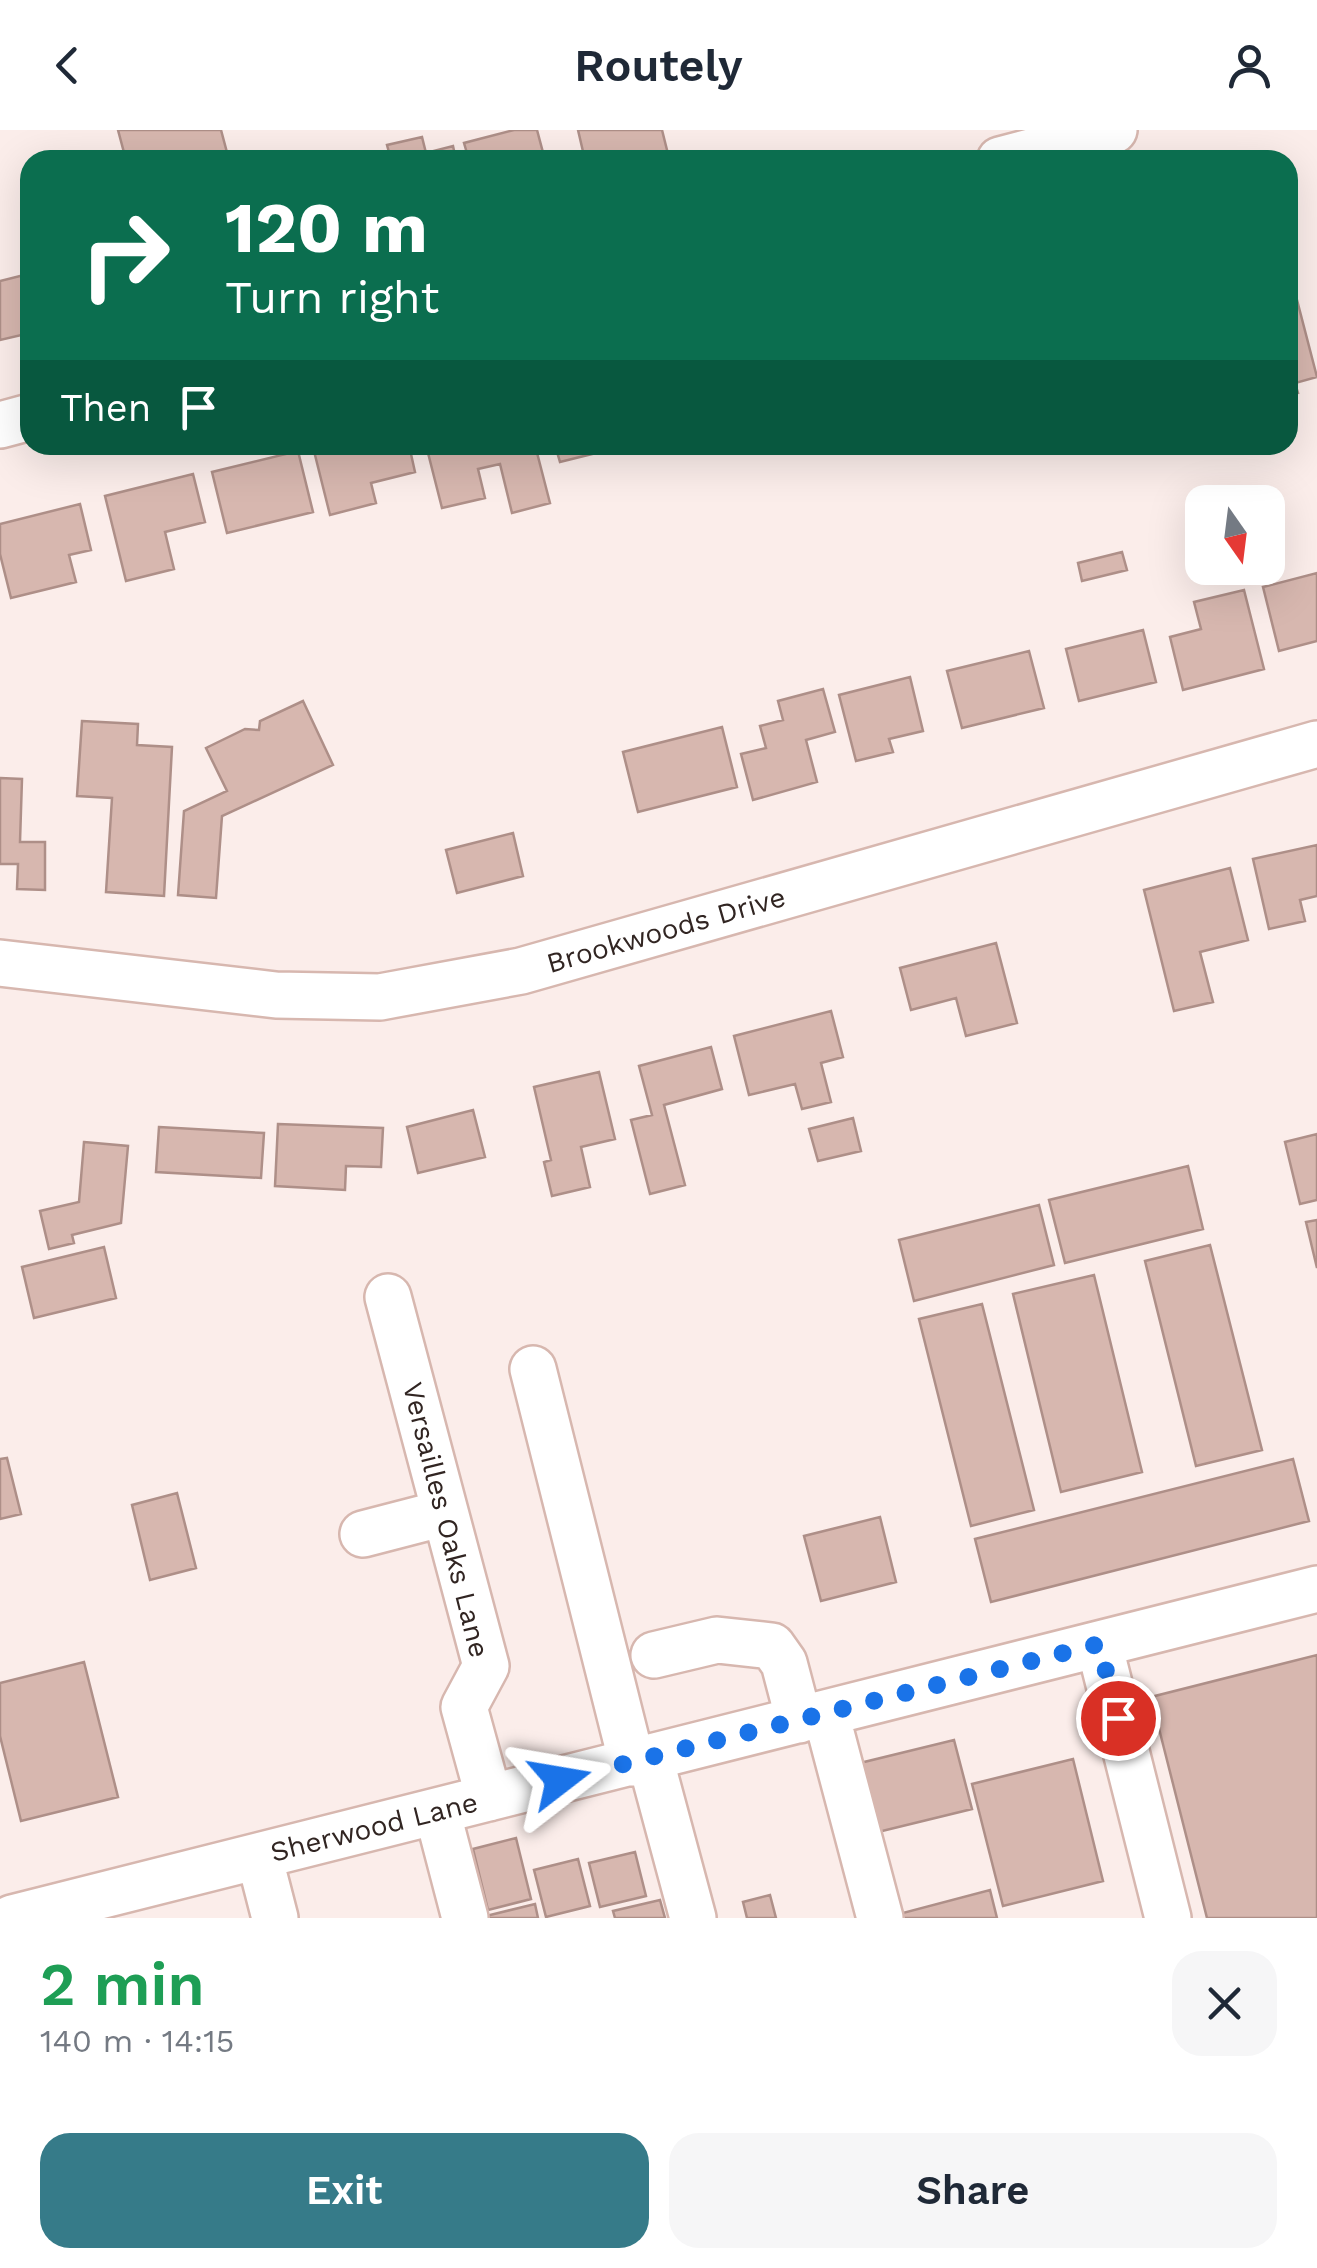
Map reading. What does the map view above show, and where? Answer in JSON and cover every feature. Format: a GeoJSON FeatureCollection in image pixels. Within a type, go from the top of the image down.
{"type":"FeatureCollection","features":[{"type":"Feature","properties":{"kind":"street"},"geometry":{"type":"LineString","coordinates":[[1038,150],[1114,130]]}},
{"type":"Feature","properties":{"kind":"street","name":"Brookwoods Drive"},"geometry":{"type":"LineString","coordinates":[[0,963],[276,996],[380,996],[521,971],[1317,744]]}},
{"type":"Feature","properties":{"kind":"street","name":"Versailles Oaks Lane"},"geometry":{"type":"LineString","coordinates":[[388,1297],[486,1666],[464,1707],[489,1798]]}},
{"type":"Feature","properties":{"kind":"street"},"geometry":{"type":"LineString","coordinates":[[533,1368],[641,1760],[693,1918]]}},
{"type":"Feature","properties":{"kind":"street"},"geometry":{"type":"LineString","coordinates":[[363,1534],[444,1514]]}},
{"type":"Feature","properties":{"kind":"street","name":"Sherwood Lane"},"geometry":{"type":"LineString","coordinates":[[12,1918],[1317,1589]]}},
{"type":"Feature","properties":{"kind":"street"},"geometry":{"type":"LineString","coordinates":[[654,1655],[718,1640],[772,1646],[812,1717],[880,1918]]}},
{"type":"Feature","properties":{"kind":"street"},"geometry":{"type":"LineString","coordinates":[[1099,1644],[1168,1918]]}},
{"type":"Feature","properties":{"kind":"street"},"geometry":{"type":"LineString","coordinates":[[437,1811],[465,1918]]}},
{"type":"Feature","properties":{"kind":"street"},"geometry":{"type":"LineString","coordinates":[[259,1856],[275,1918]]}},
{"type":"Feature","properties":{"kind":"building"},"geometry":{"type":"Polygon","coordinates":[[[118,130],[221,130],[226,150],[123,150],[118,130]]]}},
{"type":"Feature","properties":{"kind":"building"},"geometry":{"type":"Polygon","coordinates":[[[514,130],[537,130],[542,150],[466,150],[464,143],[514,130]]]}},
{"type":"Feature","properties":{"kind":"building"},"geometry":{"type":"Polygon","coordinates":[[[578,130],[662,130],[667,150],[583,150],[578,130]]]}},
{"type":"Feature","properties":{"kind":"building"},"geometry":{"type":"Polygon","coordinates":[[[422,137],[425,150],[388,150],[387,145],[422,137]]]}},
{"type":"Feature","properties":{"kind":"building"},"geometry":{"type":"Polygon","coordinates":[[[20,276],[20,335],[0,340],[0,281],[20,276]]]}},
{"type":"Feature","properties":{"kind":"building"},"geometry":{"type":"Polygon","coordinates":[[[1298,304],[1317,377],[1298,382],[1298,304]]]}},
{"type":"Feature","properties":{"kind":"building"},"geometry":{"type":"Polygon","coordinates":[[[282,455],[299,455],[313,512],[227,533],[212,472],[282,455]]]}},
{"type":"Feature","properties":{"kind":"building"},"geometry":{"type":"Polygon","coordinates":[[[315,455],[411,455],[415,472],[371,483],[376,503],[330,515],[315,455]]]}},
{"type":"Feature","properties":{"kind":"building"},"geometry":{"type":"Polygon","coordinates":[[[429,455],[538,455],[550,503],[512,513],[500,464],[478,469],[485,498],[442,508],[429,455]]]}},
{"type":"Feature","properties":{"kind":"building"},"geometry":{"type":"Polygon","coordinates":[[[558,455],[588,455],[560,462],[558,455]]]}},
{"type":"Feature","properties":{"kind":"building"},"geometry":{"type":"Polygon","coordinates":[[[193,474],[205,522],[165,532],[174,569],[126,581],[105,496],[193,474]]]}},
{"type":"Feature","properties":{"kind":"building"},"geometry":{"type":"Polygon","coordinates":[[[80,504],[91,550],[69,555],[76,582],[11,598],[0,554],[0,524],[80,504]]]}},
{"type":"Feature","properties":{"kind":"building"},"geometry":{"type":"Polygon","coordinates":[[[1122,552],[1127,570],[1082,581],[1078,563],[1122,552]]]}},
{"type":"Feature","properties":{"kind":"building"},"geometry":{"type":"Polygon","coordinates":[[[1317,573],[1317,641],[1279,651],[1263,587],[1285,585],[1285,581],[1317,573]]]}},
{"type":"Feature","properties":{"kind":"building"},"geometry":{"type":"Polygon","coordinates":[[[1244,590],[1264,669],[1183,690],[1170,637],[1201,629],[1194,602],[1244,590]]]}},
{"type":"Feature","properties":{"kind":"building"},"geometry":{"type":"Polygon","coordinates":[[[1143,630],[1156,682],[1079,701],[1066,649],[1143,630]]]}},
{"type":"Feature","properties":{"kind":"building"},"geometry":{"type":"Polygon","coordinates":[[[1029,651],[1044,708],[962,728],[947,671],[1029,651]]]}},
{"type":"Feature","properties":{"kind":"building"},"geometry":{"type":"Polygon","coordinates":[[[910,677],[923,731],[889,739],[893,752],[856,761],[839,695],[910,677]]]}},
{"type":"Feature","properties":{"kind":"building"},"geometry":{"type":"Polygon","coordinates":[[[823,689],[835,732],[806,740],[817,782],[753,800],[741,754],[766,748],[760,726],[783,720],[778,701],[823,689]]]}},
{"type":"Feature","properties":{"kind":"building"},"geometry":{"type":"Polygon","coordinates":[[[303,701],[333,765],[222,816],[216,898],[178,895],[184,811],[227,791],[206,748],[245,729],[259,730],[260,721],[303,701]]]}},
{"type":"Feature","properties":{"kind":"building"},"geometry":{"type":"Polygon","coordinates":[[[82,721],[138,724],[137,745],[172,747],[164,896],[106,892],[112,798],[77,796],[82,721]]]}},
{"type":"Feature","properties":{"kind":"building"},"geometry":{"type":"Polygon","coordinates":[[[722,727],[737,787],[638,812],[623,752],[722,727]]]}},
{"type":"Feature","properties":{"kind":"building"},"geometry":{"type":"Polygon","coordinates":[[[0,778],[22,779],[20,842],[45,842],[45,890],[17,889],[18,864],[0,864],[0,778]]]}},
{"type":"Feature","properties":{"kind":"building"},"geometry":{"type":"Polygon","coordinates":[[[513,833],[523,876],[457,893],[446,850],[513,833]]]}},
{"type":"Feature","properties":{"kind":"building"},"geometry":{"type":"Polygon","coordinates":[[[1317,845],[1317,896],[1300,900],[1305,921],[1269,929],[1253,859],[1317,845]]]}},
{"type":"Feature","properties":{"kind":"building"},"geometry":{"type":"Polygon","coordinates":[[[1230,868],[1248,940],[1200,952],[1213,1002],[1174,1011],[1144,890],[1230,868]]]}},
{"type":"Feature","properties":{"kind":"building"},"geometry":{"type":"Polygon","coordinates":[[[996,943],[1017,1023],[966,1036],[956,998],[911,1010],[900,968],[996,943]]]}},
{"type":"Feature","properties":{"kind":"building"},"geometry":{"type":"Polygon","coordinates":[[[831,1011],[843,1057],[821,1063],[831,1102],[802,1109],[795,1084],[749,1095],[734,1036],[831,1011]]]}},
{"type":"Feature","properties":{"kind":"building"},"geometry":{"type":"Polygon","coordinates":[[[711,1047],[722,1089],[664,1105],[685,1185],[650,1194],[631,1120],[652,1115],[639,1066],[711,1047]]]}},
{"type":"Feature","properties":{"kind":"building"},"geometry":{"type":"Polygon","coordinates":[[[599,1072],[615,1139],[581,1147],[590,1187],[552,1196],[544,1162],[551,1160],[534,1087],[599,1072]]]}},
{"type":"Feature","properties":{"kind":"building"},"geometry":{"type":"Polygon","coordinates":[[[473,1110],[485,1157],[418,1173],[407,1127],[473,1110]]]}},
{"type":"Feature","properties":{"kind":"building"},"geometry":{"type":"Polygon","coordinates":[[[853,1118],[861,1151],[818,1161],[809,1129],[853,1118]]]}},
{"type":"Feature","properties":{"kind":"building"},"geometry":{"type":"Polygon","coordinates":[[[278,1124],[383,1128],[381,1167],[346,1166],[345,1190],[275,1186],[278,1124]]]}},
{"type":"Feature","properties":{"kind":"building"},"geometry":{"type":"Polygon","coordinates":[[[159,1127],[264,1133],[261,1178],[156,1172],[159,1127]]]}},
{"type":"Feature","properties":{"kind":"building"},"geometry":{"type":"Polygon","coordinates":[[[1317,1134],[1317,1200],[1300,1204],[1285,1142],[1317,1134]]]}},
{"type":"Feature","properties":{"kind":"building"},"geometry":{"type":"Polygon","coordinates":[[[84,1142],[128,1146],[121,1223],[72,1235],[74,1243],[49,1249],[40,1211],[79,1202],[84,1142]]]}},
{"type":"Feature","properties":{"kind":"building"},"geometry":{"type":"Polygon","coordinates":[[[1188,1166],[1203,1229],[1065,1263],[1049,1200],[1188,1166]]]}},
{"type":"Feature","properties":{"kind":"building"},"geometry":{"type":"Polygon","coordinates":[[[1039,1205],[1054,1265],[914,1301],[899,1240],[1039,1205]]]}},
{"type":"Feature","properties":{"kind":"building"},"geometry":{"type":"Polygon","coordinates":[[[1317,1220],[1317,1268],[1306,1222],[1317,1220]]]}},
{"type":"Feature","properties":{"kind":"building"},"geometry":{"type":"Polygon","coordinates":[[[1210,1245],[1262,1450],[1196,1466],[1145,1261],[1210,1245]]]}},
{"type":"Feature","properties":{"kind":"building"},"geometry":{"type":"Polygon","coordinates":[[[104,1247],[116,1298],[34,1318],[22,1267],[104,1247]]]}},
{"type":"Feature","properties":{"kind":"building"},"geometry":{"type":"Polygon","coordinates":[[[1094,1275],[1142,1472],[1061,1492],[1013,1294],[1094,1275]]]}},
{"type":"Feature","properties":{"kind":"building"},"geometry":{"type":"Polygon","coordinates":[[[982,1304],[1034,1510],[971,1526],[919,1319],[982,1304]]]}},
{"type":"Feature","properties":{"kind":"building"},"geometry":{"type":"Polygon","coordinates":[[[7,1458],[21,1514],[0,1519],[0,1459],[7,1458]]]}},
{"type":"Feature","properties":{"kind":"building"},"geometry":{"type":"Polygon","coordinates":[[[1293,1459],[1309,1521],[991,1602],[975,1539],[1293,1459]]]}},
{"type":"Feature","properties":{"kind":"building"},"geometry":{"type":"Polygon","coordinates":[[[177,1493],[196,1568],[150,1580],[132,1505],[177,1493]]]}},
{"type":"Feature","properties":{"kind":"building"},"geometry":{"type":"Polygon","coordinates":[[[880,1517],[896,1582],[821,1601],[804,1536],[880,1517]]]}},
{"type":"Feature","properties":{"kind":"building"},"geometry":{"type":"Polygon","coordinates":[[[1317,1655],[1317,1918],[1207,1918],[1151,1697],[1317,1655]]]}},
{"type":"Feature","properties":{"kind":"building"},"geometry":{"type":"Polygon","coordinates":[[[84,1662],[118,1797],[21,1821],[0,1736],[0,1683],[84,1662]]]}},
{"type":"Feature","properties":{"kind":"building"},"geometry":{"type":"Polygon","coordinates":[[[954,1740],[972,1809],[874,1833],[856,1764],[954,1740]]]}},
{"type":"Feature","properties":{"kind":"building"},"geometry":{"type":"Polygon","coordinates":[[[1073,1759],[1103,1881],[1003,1906],[972,1784],[1073,1759]]]}},
{"type":"Feature","properties":{"kind":"building"},"geometry":{"type":"Polygon","coordinates":[[[516,1838],[531,1899],[488,1910],[473,1849],[516,1838]]]}},
{"type":"Feature","properties":{"kind":"building"},"geometry":{"type":"Polygon","coordinates":[[[635,1852],[646,1896],[600,1907],[589,1863],[635,1852]]]}},
{"type":"Feature","properties":{"kind":"building"},"geometry":{"type":"Polygon","coordinates":[[[578,1859],[590,1906],[546,1917],[534,1870],[578,1859]]]}},
{"type":"Feature","properties":{"kind":"building"},"geometry":{"type":"Polygon","coordinates":[[[990,1890],[997,1918],[895,1915],[990,1890]]]}},
{"type":"Feature","properties":{"kind":"building"},"geometry":{"type":"Polygon","coordinates":[[[770,1895],[776,1918],[747,1918],[743,1902],[770,1895]]]}},
{"type":"Feature","properties":{"kind":"building"},"geometry":{"type":"Polygon","coordinates":[[[660,1900],[665,1918],[615,1918],[613,1911],[660,1900]]]}},
{"type":"Feature","properties":{"kind":"building"},"geometry":{"type":"Polygon","coordinates":[[[535,1904],[538,1918],[482,1918],[482,1917],[535,1904]]]}},
{"type":"Feature","properties":{"kind":"route"},"geometry":{"type":"LineString","coordinates":[[560,1780],[1099,1644],[1118,1718]]}}]}
